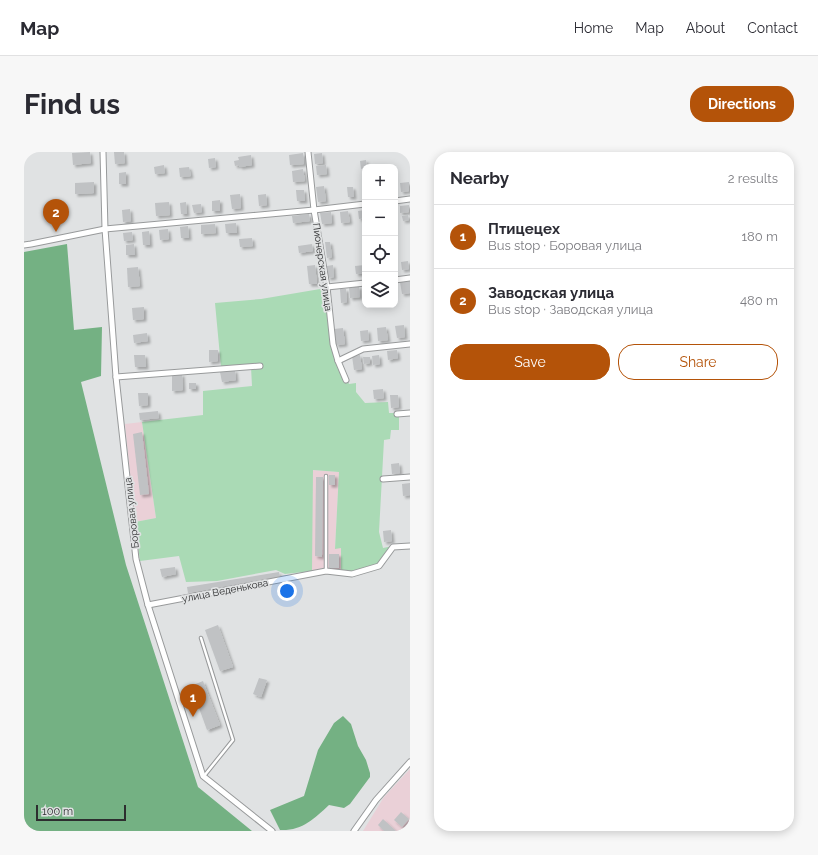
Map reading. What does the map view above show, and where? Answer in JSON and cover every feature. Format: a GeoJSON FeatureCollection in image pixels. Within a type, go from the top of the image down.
{"type":"FeatureCollection","features":[{"type":"Feature","properties":{"kind":"street","name":"Боровая улица"},"geometry":{"type":"LineString","coordinates":[[103,152],[105,229],[116,377],[136,559],[148,605],[203,776]]}},
{"type":"Feature","properties":{"kind":"street","name":"Пионерская улица"},"geometry":{"type":"LineString","coordinates":[[308,152],[314,210],[327,287],[333,344],[346,380]]}},
{"type":"Feature","properties":{"kind":"street"},"geometry":{"type":"LineString","coordinates":[[398,201],[410,199]]}},
{"type":"Feature","properties":{"kind":"street"},"geometry":{"type":"LineString","coordinates":[[24,245],[105,229],[362,204]]}},
{"type":"Feature","properties":{"kind":"street"},"geometry":{"type":"LineString","coordinates":[[398,280],[410,278]]}},
{"type":"Feature","properties":{"kind":"street"},"geometry":{"type":"LineString","coordinates":[[327,287],[362,283]]}},
{"type":"Feature","properties":{"kind":"street"},"geometry":{"type":"LineString","coordinates":[[338,361],[363,349],[410,344]]}},
{"type":"Feature","properties":{"kind":"street"},"geometry":{"type":"LineString","coordinates":[[116,377],[260,366]]}},
{"type":"Feature","properties":{"kind":"street"},"geometry":{"type":"LineString","coordinates":[[397,414],[410,413]]}},
{"type":"Feature","properties":{"kind":"street"},"geometry":{"type":"LineString","coordinates":[[383,479],[410,477]]}},
{"type":"Feature","properties":{"kind":"street","name":"улица Веденькова"},"geometry":{"type":"LineString","coordinates":[[148,605],[326,570],[352,574],[379,566],[393,547],[410,546]]}},
{"type":"Feature","properties":{"kind":"street"},"geometry":{"type":"LineString","coordinates":[[354,831],[376,800],[410,762]]}},
{"type":"Feature","properties":{"kind":"street"},"geometry":{"type":"LineString","coordinates":[[203,776],[272,831]]}},
{"type":"Feature","properties":{"kind":"lane"},"geometry":{"type":"LineString","coordinates":[[326,476],[326,570]]}},
{"type":"Feature","properties":{"kind":"lane"},"geometry":{"type":"LineString","coordinates":[[201,638],[233,740],[203,776]]}},
{"type":"Feature","properties":{"kind":"shaded area"},"geometry":{"type":"Polygon","coordinates":[[[142,422],[156,518],[135,522],[125,424],[142,422]]]}},
{"type":"Feature","properties":{"kind":"shaded area"},"geometry":{"type":"Polygon","coordinates":[[[312,470],[339,472],[335,548],[341,548],[341,571],[323,568],[312,571],[312,470]]]}},
{"type":"Feature","properties":{"kind":"shaded area"},"geometry":{"type":"Polygon","coordinates":[[[410,769],[410,831],[363,831],[384,797],[410,769]]]}},
{"type":"Feature","properties":{"kind":"green space"},"geometry":{"type":"Polygon","coordinates":[[[67,244],[74,330],[102,327],[101,376],[81,382],[126,565],[198,787],[252,831],[24,831],[24,252],[67,244]]]}},
{"type":"Feature","properties":{"kind":"green space"},"geometry":{"type":"Polygon","coordinates":[[[326,288],[331,344],[349,384],[356,383],[356,392],[365,403],[388,402],[389,413],[399,413],[399,430],[391,430],[390,439],[384,440],[379,532],[383,548],[393,546],[378,565],[353,572],[341,571],[341,548],[335,549],[339,472],[313,470],[312,571],[285,574],[276,570],[217,581],[186,582],[179,556],[140,561],[135,522],[156,518],[142,422],[203,415],[203,391],[252,386],[251,367],[221,367],[215,303],[261,299],[326,288]]]}},
{"type":"Feature","properties":{"kind":"green space"},"geometry":{"type":"Polygon","coordinates":[[[343,716],[351,724],[358,746],[366,760],[370,777],[350,804],[344,808],[329,805],[307,823],[288,830],[280,830],[270,810],[304,796],[318,750],[334,723],[343,716]]]}},
{"type":"Feature","properties":{"kind":"building"},"geometry":{"type":"Polygon","coordinates":[[[90,152],[91,163],[73,165],[72,153],[90,152]]]}},
{"type":"Feature","properties":{"kind":"building"},"geometry":{"type":"Polygon","coordinates":[[[114,152],[124,152],[125,163],[115,164],[114,152]]]}},
{"type":"Feature","properties":{"kind":"building"},"geometry":{"type":"Polygon","coordinates":[[[303,153],[304,164],[290,165],[289,155],[303,153]]]}},
{"type":"Feature","properties":{"kind":"building"},"geometry":{"type":"Polygon","coordinates":[[[322,153],[323,163],[315,164],[314,154],[322,153]]]}},
{"type":"Feature","properties":{"kind":"building"},"geometry":{"type":"Polygon","coordinates":[[[251,155],[252,165],[240,167],[239,165],[235,166],[234,161],[239,160],[238,157],[251,155]]]}},
{"type":"Feature","properties":{"kind":"building"},"geometry":{"type":"Polygon","coordinates":[[[215,158],[216,167],[209,168],[208,159],[215,158]]]}},
{"type":"Feature","properties":{"kind":"building"},"geometry":{"type":"Polygon","coordinates":[[[366,160],[367,164],[362,164],[361,169],[360,161],[366,160]]]}},
{"type":"Feature","properties":{"kind":"building"},"geometry":{"type":"Polygon","coordinates":[[[164,165],[165,173],[155,174],[154,167],[164,165]]]}},
{"type":"Feature","properties":{"kind":"building"},"geometry":{"type":"Polygon","coordinates":[[[326,165],[327,174],[317,175],[316,166],[326,165]]]}},
{"type":"Feature","properties":{"kind":"building"},"geometry":{"type":"Polygon","coordinates":[[[189,167],[191,176],[180,177],[179,168],[189,167]]]}},
{"type":"Feature","properties":{"kind":"building"},"geometry":{"type":"Polygon","coordinates":[[[303,169],[305,181],[293,182],[292,171],[303,169]]]}},
{"type":"Feature","properties":{"kind":"building"},"geometry":{"type":"Polygon","coordinates":[[[126,172],[126,184],[119,184],[119,173],[126,172]]]}},
{"type":"Feature","properties":{"kind":"building"},"geometry":{"type":"Polygon","coordinates":[[[94,182],[94,193],[75,194],[75,183],[94,182]]]}},
{"type":"Feature","properties":{"kind":"building"},"geometry":{"type":"Polygon","coordinates":[[[409,182],[409,191],[401,192],[400,183],[409,182]]]}},
{"type":"Feature","properties":{"kind":"building"},"geometry":{"type":"Polygon","coordinates":[[[324,186],[326,201],[318,202],[316,187],[324,186]]]}},
{"type":"Feature","properties":{"kind":"building"},"geometry":{"type":"Polygon","coordinates":[[[347,187],[353,187],[354,197],[348,197],[347,187]]]}},
{"type":"Feature","properties":{"kind":"building"},"geometry":{"type":"Polygon","coordinates":[[[296,190],[304,190],[305,201],[297,201],[296,190]]]}},
{"type":"Feature","properties":{"kind":"building"},"geometry":{"type":"Polygon","coordinates":[[[240,194],[241,208],[232,209],[230,195],[240,194]]]}},
{"type":"Feature","properties":{"kind":"building"},"geometry":{"type":"Polygon","coordinates":[[[266,194],[267,205],[259,206],[258,195],[266,194]]]}},
{"type":"Feature","properties":{"kind":"building"},"geometry":{"type":"Polygon","coordinates":[[[220,200],[220,211],[212,211],[212,201],[220,200]]]}},
{"type":"Feature","properties":{"kind":"building"},"geometry":{"type":"Polygon","coordinates":[[[169,202],[170,215],[156,216],[155,203],[169,202]]]}},
{"type":"Feature","properties":{"kind":"building"},"geometry":{"type":"Polygon","coordinates":[[[186,202],[187,214],[181,214],[180,203],[186,202]]]}},
{"type":"Feature","properties":{"kind":"building"},"geometry":{"type":"Polygon","coordinates":[[[201,204],[202,212],[194,213],[192,205],[201,204]]]}},
{"type":"Feature","properties":{"kind":"building"},"geometry":{"type":"Polygon","coordinates":[[[409,205],[409,212],[400,213],[400,206],[409,205]]]}},
{"type":"Feature","properties":{"kind":"building"},"geometry":{"type":"Polygon","coordinates":[[[130,209],[131,221],[123,222],[122,210],[130,209]]]}},
{"type":"Feature","properties":{"kind":"building"},"geometry":{"type":"Polygon","coordinates":[[[362,210],[362,218],[359,219],[358,211],[362,210]]]}},
{"type":"Feature","properties":{"kind":"building"},"geometry":{"type":"Polygon","coordinates":[[[348,211],[350,222],[341,223],[340,212],[348,211]]]}},
{"type":"Feature","properties":{"kind":"building"},"geometry":{"type":"Polygon","coordinates":[[[331,212],[332,223],[322,224],[320,213],[331,212]]]}},
{"type":"Feature","properties":{"kind":"building"},"geometry":{"type":"Polygon","coordinates":[[[309,214],[310,221],[293,223],[292,216],[309,214]]]}},
{"type":"Feature","properties":{"kind":"building"},"geometry":{"type":"Polygon","coordinates":[[[408,215],[409,220],[403,221],[402,216],[408,215]]]}},
{"type":"Feature","properties":{"kind":"building"},"geometry":{"type":"Polygon","coordinates":[[[236,223],[237,233],[226,233],[225,224],[236,223]]]}},
{"type":"Feature","properties":{"kind":"building"},"geometry":{"type":"Polygon","coordinates":[[[215,224],[216,233],[201,234],[201,225],[215,224]]]}},
{"type":"Feature","properties":{"kind":"building"},"geometry":{"type":"Polygon","coordinates":[[[188,226],[189,238],[181,238],[180,227],[188,226]]]}},
{"type":"Feature","properties":{"kind":"building"},"geometry":{"type":"Polygon","coordinates":[[[168,229],[169,239],[160,240],[159,230],[168,229]]]}},
{"type":"Feature","properties":{"kind":"building"},"geometry":{"type":"Polygon","coordinates":[[[149,231],[150,245],[143,245],[142,232],[149,231]]]}},
{"type":"Feature","properties":{"kind":"building"},"geometry":{"type":"Polygon","coordinates":[[[132,232],[133,240],[124,241],[123,233],[132,232]]]}},
{"type":"Feature","properties":{"kind":"building"},"geometry":{"type":"Polygon","coordinates":[[[252,238],[253,246],[240,247],[239,239],[252,238]]]}},
{"type":"Feature","properties":{"kind":"building"},"geometry":{"type":"Polygon","coordinates":[[[325,242],[330,242],[332,257],[327,258],[325,242]]]}},
{"type":"Feature","properties":{"kind":"building"},"geometry":{"type":"Polygon","coordinates":[[[134,244],[135,255],[126,255],[126,245],[134,244]]]}},
{"type":"Feature","properties":{"kind":"building"},"geometry":{"type":"Polygon","coordinates":[[[312,244],[313,251],[299,253],[298,246],[312,244]]]}},
{"type":"Feature","properties":{"kind":"building"},"geometry":{"type":"Polygon","coordinates":[[[408,261],[409,269],[402,270],[401,262],[408,261]]]}},
{"type":"Feature","properties":{"kind":"building"},"geometry":{"type":"Polygon","coordinates":[[[315,265],[317,284],[309,284],[307,266],[315,265]]]}},
{"type":"Feature","properties":{"kind":"building"},"geometry":{"type":"Polygon","coordinates":[[[333,265],[334,277],[328,278],[327,266],[333,265]]]}},
{"type":"Feature","properties":{"kind":"building"},"geometry":{"type":"Polygon","coordinates":[[[362,265],[362,273],[356,274],[355,266],[362,265]]]}},
{"type":"Feature","properties":{"kind":"building"},"geometry":{"type":"Polygon","coordinates":[[[138,267],[140,286],[128,287],[127,268],[138,267]]]}},
{"type":"Feature","properties":{"kind":"building"},"geometry":{"type":"Polygon","coordinates":[[[410,281],[410,293],[402,294],[400,282],[410,281]]]}},
{"type":"Feature","properties":{"kind":"building"},"geometry":{"type":"Polygon","coordinates":[[[359,286],[360,297],[350,298],[349,288],[359,286]]]}},
{"type":"Feature","properties":{"kind":"building"},"geometry":{"type":"Polygon","coordinates":[[[340,289],[346,289],[347,302],[341,303],[340,289]]]}},
{"type":"Feature","properties":{"kind":"building"},"geometry":{"type":"Polygon","coordinates":[[[144,307],[144,319],[133,320],[132,308],[144,307]]]}},
{"type":"Feature","properties":{"kind":"building"},"geometry":{"type":"Polygon","coordinates":[[[404,325],[405,337],[397,338],[395,326],[404,325]]]}},
{"type":"Feature","properties":{"kind":"building"},"geometry":{"type":"Polygon","coordinates":[[[386,327],[388,340],[378,341],[377,328],[386,327]]]}},
{"type":"Feature","properties":{"kind":"building"},"geometry":{"type":"Polygon","coordinates":[[[343,328],[345,344],[336,345],[334,329],[343,328]]]}},
{"type":"Feature","properties":{"kind":"building"},"geometry":{"type":"Polygon","coordinates":[[[368,330],[369,340],[361,341],[360,331],[368,330]]]}},
{"type":"Feature","properties":{"kind":"building"},"geometry":{"type":"Polygon","coordinates":[[[147,333],[148,341],[134,343],[133,335],[147,333]]]}},
{"type":"Feature","properties":{"kind":"building"},"geometry":{"type":"Polygon","coordinates":[[[209,350],[218,350],[218,361],[209,362],[209,350]]]}},
{"type":"Feature","properties":{"kind":"building"},"geometry":{"type":"Polygon","coordinates":[[[397,350],[398,358],[388,360],[387,351],[397,350]]]}},
{"type":"Feature","properties":{"kind":"building"},"geometry":{"type":"Polygon","coordinates":[[[134,355],[145,355],[146,367],[135,367],[134,355]]]}},
{"type":"Feature","properties":{"kind":"building"},"geometry":{"type":"Polygon","coordinates":[[[360,355],[362,369],[354,370],[352,356],[360,355]]]}},
{"type":"Feature","properties":{"kind":"building"},"geometry":{"type":"Polygon","coordinates":[[[379,355],[380,364],[373,365],[372,356],[379,355]]]}},
{"type":"Feature","properties":{"kind":"building"},"geometry":{"type":"Polygon","coordinates":[[[363,357],[370,357],[370,363],[364,364],[363,357]]]}},
{"type":"Feature","properties":{"kind":"building"},"geometry":{"type":"Polygon","coordinates":[[[235,370],[236,380],[222,382],[220,372],[235,370]]]}},
{"type":"Feature","properties":{"kind":"building"},"geometry":{"type":"Polygon","coordinates":[[[172,374],[182,374],[183,390],[172,391],[172,374]]]}},
{"type":"Feature","properties":{"kind":"building"},"geometry":{"type":"Polygon","coordinates":[[[189,383],[196,383],[196,389],[189,389],[189,383]]]}},
{"type":"Feature","properties":{"kind":"building"},"geometry":{"type":"Polygon","coordinates":[[[383,389],[384,398],[374,399],[373,390],[383,389]]]}},
{"type":"Feature","properties":{"kind":"building"},"geometry":{"type":"Polygon","coordinates":[[[138,393],[148,393],[148,405],[139,406],[138,393]]]}},
{"type":"Feature","properties":{"kind":"building"},"geometry":{"type":"Polygon","coordinates":[[[390,395],[398,395],[399,407],[391,408],[390,395]]]}},
{"type":"Feature","properties":{"kind":"building"},"geometry":{"type":"Polygon","coordinates":[[[158,411],[159,418],[140,420],[139,413],[158,411]]]}},
{"type":"Feature","properties":{"kind":"building"},"geometry":{"type":"Polygon","coordinates":[[[142,432],[149,494],[140,495],[133,434],[142,432]]]}},
{"type":"Feature","properties":{"kind":"building"},"geometry":{"type":"Polygon","coordinates":[[[399,463],[400,473],[392,474],[391,464],[399,463]]]}},
{"type":"Feature","properties":{"kind":"building"},"geometry":{"type":"Polygon","coordinates":[[[329,475],[335,475],[335,485],[329,485],[329,475]]]}},
{"type":"Feature","properties":{"kind":"building"},"geometry":{"type":"Polygon","coordinates":[[[316,477],[323,477],[322,557],[315,556],[316,477]]]}},
{"type":"Feature","properties":{"kind":"building"},"geometry":{"type":"Polygon","coordinates":[[[410,483],[410,495],[403,496],[402,484],[410,483]]]}},
{"type":"Feature","properties":{"kind":"building"},"geometry":{"type":"Polygon","coordinates":[[[391,530],[392,541],[384,542],[383,531],[391,530]]]}},
{"type":"Feature","properties":{"kind":"building"},"geometry":{"type":"Polygon","coordinates":[[[329,554],[339,554],[339,568],[329,568],[329,554]]]}},
{"type":"Feature","properties":{"kind":"building"},"geometry":{"type":"Polygon","coordinates":[[[175,567],[176,574],[162,577],[160,569],[175,567]]]}},
{"type":"Feature","properties":{"kind":"building"},"geometry":{"type":"Polygon","coordinates":[[[279,572],[280,577],[188,593],[187,587],[279,572]]]}},
{"type":"Feature","properties":{"kind":"building"},"geometry":{"type":"Polygon","coordinates":[[[218,625],[233,667],[220,671],[205,630],[218,625]]]}},
{"type":"Feature","properties":{"kind":"building"},"geometry":{"type":"Polygon","coordinates":[[[259,678],[267,680],[261,697],[253,694],[259,678]]]}},
{"type":"Feature","properties":{"kind":"building"},"geometry":{"type":"Polygon","coordinates":[[[203,681],[220,725],[207,730],[191,686],[203,681]]]}},
{"type":"Feature","properties":{"kind":"building"},"geometry":{"type":"Polygon","coordinates":[[[401,812],[409,819],[402,827],[394,820],[401,812]]]}},
{"type":"Feature","properties":{"kind":"building"},"geometry":{"type":"Polygon","coordinates":[[[383,819],[396,831],[384,831],[378,825],[383,819]]]}},
{"type":"Feature","properties":{"kind":"place","name":"Заводская улица"},"geometry":{"type":"Point","coordinates":[56,232]}},
{"type":"Feature","properties":{"kind":"place","name":"Птицецех"},"geometry":{"type":"Point","coordinates":[193,717]}}]}
